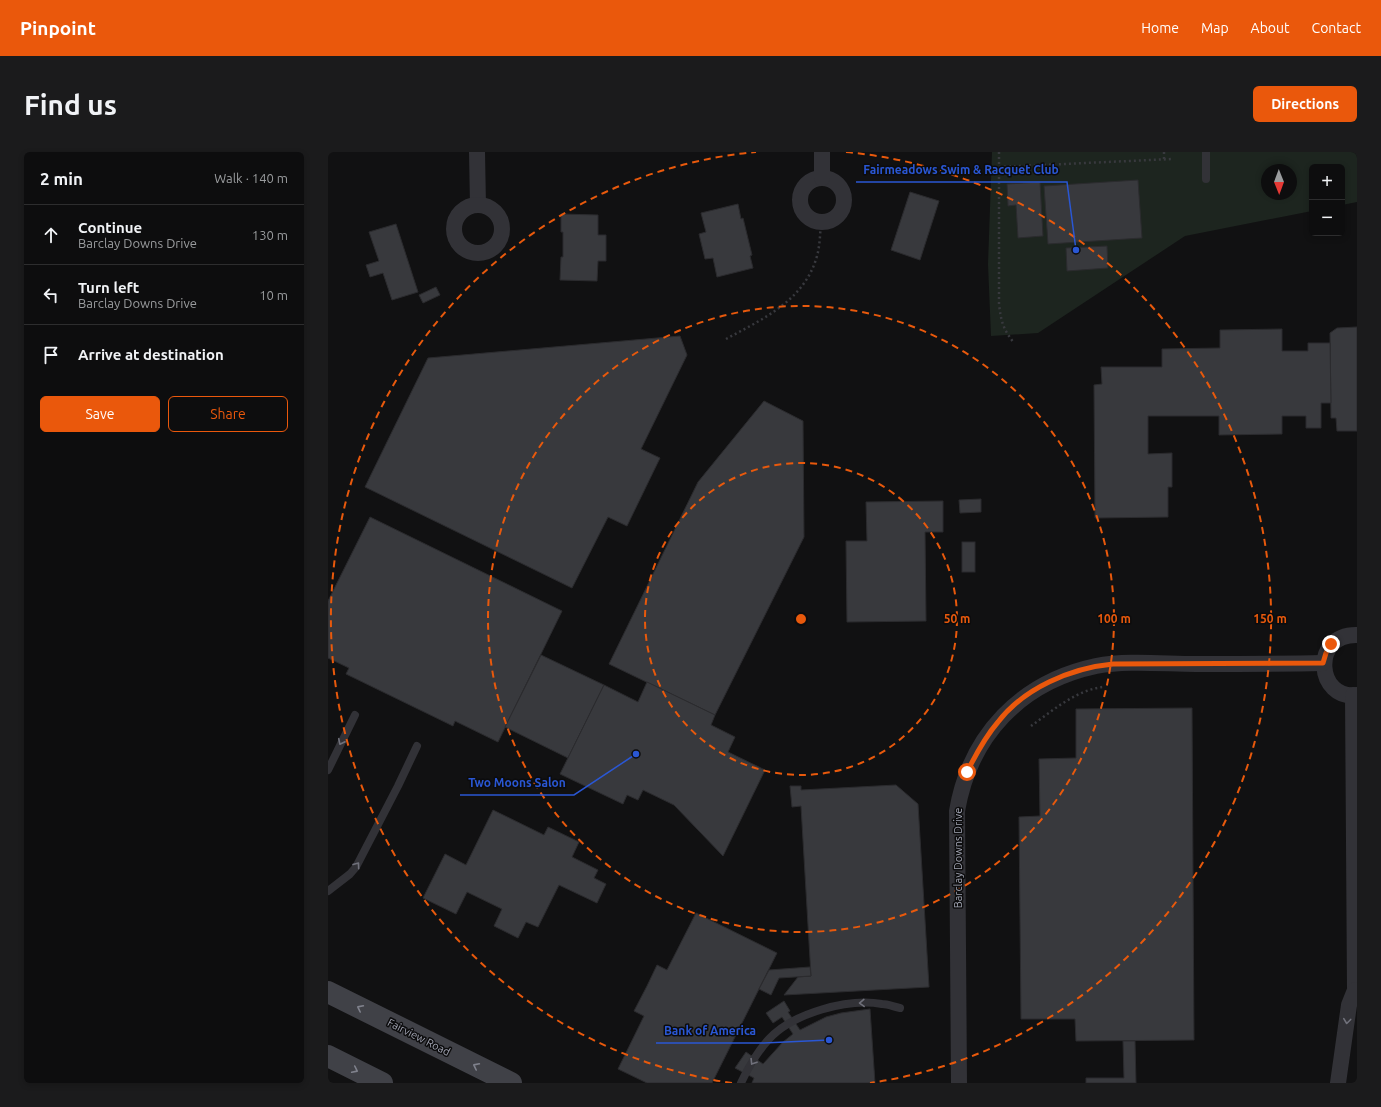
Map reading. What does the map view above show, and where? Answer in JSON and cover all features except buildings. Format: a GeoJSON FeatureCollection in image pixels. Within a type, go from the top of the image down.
{"type":"FeatureCollection","features":[{"type":"Feature","properties":{"kind":"main road","name":"Fairview Road"},"geometry":{"type":"LineString","coordinates":[[328,992],[511,1083]]}},
{"type":"Feature","properties":{"kind":"main road"},"geometry":{"type":"LineString","coordinates":[[328,1056],[382,1083]]}},
{"type":"Feature","properties":{"kind":"street"},"geometry":{"type":"LineString","coordinates":[[477,152],[478,205]]}},
{"type":"Feature","properties":{"kind":"street"},"geometry":{"type":"LineString","coordinates":[[822,152],[822,178]]}},
{"type":"Feature","properties":{"kind":"street"},"geometry":{"type":"LineString","coordinates":[[822,178],[830,180],[841,189],[844,197],[844,205],[836,218],[821,222],[808,218],[803,213],[799,200],[800,193],[804,187],[815,179],[822,178]]}},
{"type":"Feature","properties":{"kind":"street"},"geometry":{"type":"LineString","coordinates":[[1338,1083],[1349,1005],[1356,993],[1355,695],[1344,694],[1335,689],[1328,682],[1324,673],[1323,663],[1331,644],[1339,638],[1349,635],[1357,635]]}},
{"type":"Feature","properties":{"kind":"street","name":"Barclay Downs Drive"},"geometry":{"type":"LineString","coordinates":[[959,1083],[957,811],[961,789],[967,772],[986,737],[998,721],[1017,702],[1041,687],[1058,678],[1098,666],[1131,664],[1323,663]]}},
{"type":"Feature","properties":{"kind":"lane"},"geometry":{"type":"LineString","coordinates":[[1206,152],[1206,179]]}},
{"type":"Feature","properties":{"kind":"lane"},"geometry":{"type":"LineString","coordinates":[[328,770],[355,715]]}},
{"type":"Feature","properties":{"kind":"lane"},"geometry":{"type":"LineString","coordinates":[[328,890],[350,874],[356,867],[398,786],[416,746]]}},
{"type":"Feature","properties":{"kind":"lane"},"geometry":{"type":"LineString","coordinates":[[741,1083],[756,1057],[769,1039],[798,1019],[825,1009],[849,1004],[882,1004],[900,1008]]}},
{"type":"Feature","properties":{"kind":"path"},"geometry":{"type":"LineString","coordinates":[[999,152],[999,304],[1001,319],[1006,332],[1014,343]]}},
{"type":"Feature","properties":{"kind":"path"},"geometry":{"type":"LineString","coordinates":[[1164,152],[1164,159]]}},
{"type":"Feature","properties":{"kind":"path"},"geometry":{"type":"LineString","coordinates":[[999,167],[1172,159]]}},
{"type":"Feature","properties":{"kind":"path"},"geometry":{"type":"LineString","coordinates":[[726,339],[772,314],[789,301],[802,286],[812,269],[816,258],[821,222]]}},
{"type":"Feature","properties":{"kind":"path"},"geometry":{"type":"LineString","coordinates":[[1031,726],[1078,695],[1103,687]]}},
{"type":"Feature","properties":{"kind":"shaded area"},"geometry":{"type":"Polygon","coordinates":[[[992,152],[1357,152],[1357,202],[1345,204],[1345,164],[1309,164],[1309,212],[1185,236],[1038,333],[991,336],[988,264],[992,152]]]}},
{"type":"Feature","properties":{"kind":"place","name":"Fairmeadows Swim & Racquet Club"},"geometry":{"type":"Point","coordinates":[1076,250]}},
{"type":"Feature","properties":{"kind":"place","name":"Two Moons Salon"},"geometry":{"type":"Point","coordinates":[636,754]}},
{"type":"Feature","properties":{"kind":"place","name":"Bank of America"},"geometry":{"type":"Point","coordinates":[829,1040]}},
{"type":"Feature","properties":{"kind":"route"},"geometry":{"type":"LineString","coordinates":[[967,772],[986,737],[1009,709],[1027,695],[1041,687],[1058,678],[1075,672],[1113,664],[1323,663],[1331,644]]}}]}
